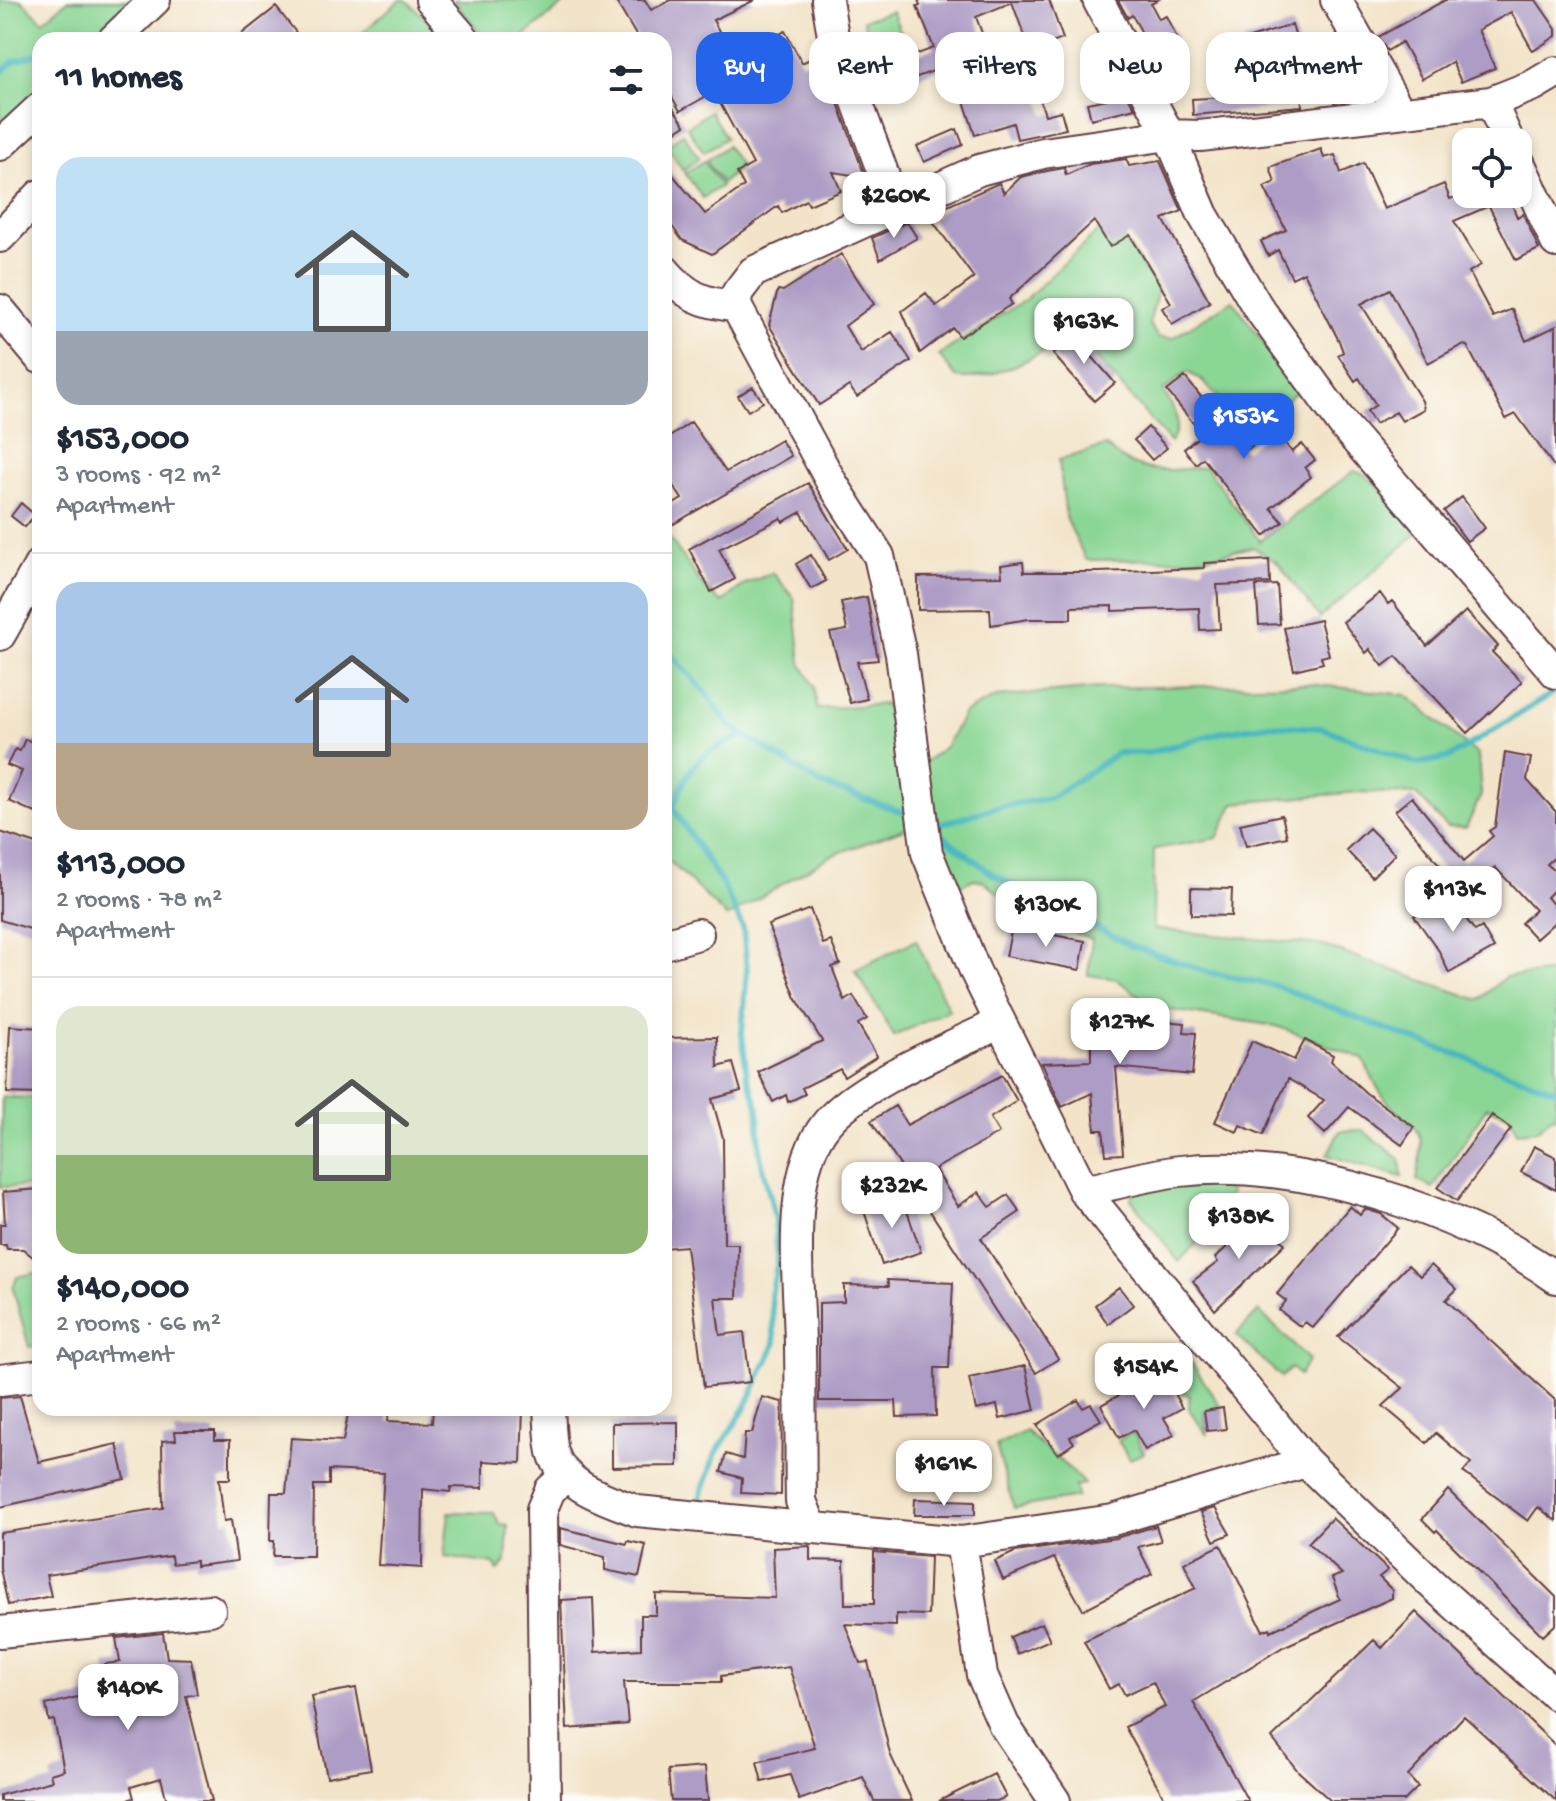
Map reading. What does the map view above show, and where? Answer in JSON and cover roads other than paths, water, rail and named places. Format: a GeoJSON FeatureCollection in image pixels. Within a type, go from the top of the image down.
{"type":"FeatureCollection","features":[{"type":"Feature","properties":{"kind":"street"},"geometry":{"type":"LineString","coordinates":[[121,32],[155,0]]}},
{"type":"Feature","properties":{"kind":"street"},"geometry":{"type":"LineString","coordinates":[[431,0],[458,32]]}},
{"type":"Feature","properties":{"kind":"street"},"geometry":{"type":"LineString","coordinates":[[827,0],[833,36],[895,206]]}},
{"type":"Feature","properties":{"kind":"street"},"geometry":{"type":"LineString","coordinates":[[1098,0],[1169,135],[1203,215],[1257,306],[1345,427],[1556,673]]}},
{"type":"Feature","properties":{"kind":"street"},"geometry":{"type":"LineString","coordinates":[[1336,0],[1400,112]]}},
{"type":"Feature","properties":{"kind":"street"},"geometry":{"type":"LineString","coordinates":[[1556,72],[1534,85],[1491,102],[1200,136],[1169,135],[1043,153],[979,170],[753,272],[737,293],[736,306],[832,483],[879,556],[901,654],[927,853],[975,971],[1084,1191],[1306,1462],[1433,1585],[1556,1695]]}},
{"type":"Feature","properties":{"kind":"street"},"geometry":{"type":"LineString","coordinates":[[1491,102],[1503,128]]}},
{"type":"Feature","properties":{"kind":"street"},"geometry":{"type":"LineString","coordinates":[[0,145],[32,115]]}},
{"type":"Feature","properties":{"kind":"street"},"geometry":{"type":"LineString","coordinates":[[1532,190],[1556,242]]}},
{"type":"Feature","properties":{"kind":"street"},"geometry":{"type":"LineString","coordinates":[[0,237],[32,203]]}},
{"type":"Feature","properties":{"kind":"street"},"geometry":{"type":"LineString","coordinates":[[672,280],[681,291],[698,300],[736,306]]}},
{"type":"Feature","properties":{"kind":"street"},"geometry":{"type":"LineString","coordinates":[[0,310],[32,348]]}},
{"type":"Feature","properties":{"kind":"street"},"geometry":{"type":"LineString","coordinates":[[0,635],[32,578]]}},
{"type":"Feature","properties":{"kind":"street"},"geometry":{"type":"LineString","coordinates":[[672,942],[698,934]]}},
{"type":"Feature","properties":{"kind":"street"},"geometry":{"type":"LineString","coordinates":[[812,1528],[801,1501],[798,1230],[802,1184],[810,1148],[828,1122],[853,1101],[1000,1023]]}},
{"type":"Feature","properties":{"kind":"street"},"geometry":{"type":"LineString","coordinates":[[1084,1191],[1182,1171],[1291,1172],[1423,1209],[1527,1257],[1556,1278]]}},
{"type":"Feature","properties":{"kind":"street"},"geometry":{"type":"LineString","coordinates":[[0,1380],[32,1376]]}},
{"type":"Feature","properties":{"kind":"street"},"geometry":{"type":"LineString","coordinates":[[550,1416],[553,1453],[567,1475],[593,1493],[637,1511],[961,1542],[1113,1520],[1306,1462]]}},
{"type":"Feature","properties":{"kind":"street"},"geometry":{"type":"LineString","coordinates":[[545,1801],[542,1509],[550,1490],[567,1475]]}},
{"type":"Feature","properties":{"kind":"street"},"geometry":{"type":"LineString","coordinates":[[961,1542],[982,1675],[1004,1725],[1055,1801]]}},
{"type":"Feature","properties":{"kind":"street"},"geometry":{"type":"LineString","coordinates":[[0,1632],[210,1610]]}},
{"type":"Feature","properties":{"kind":"waterway"},"geometry":{"type":"LineString","coordinates":[[0,73],[14,61],[32,55]]}},
{"type":"Feature","properties":{"kind":"waterway"},"geometry":{"type":"LineString","coordinates":[[672,656],[706,693],[729,725],[821,784],[914,816]]}},
{"type":"Feature","properties":{"kind":"waterway"},"geometry":{"type":"LineString","coordinates":[[931,827],[997,807],[1050,798],[1118,753],[1148,753],[1222,732],[1268,725],[1322,728],[1418,764],[1450,757],[1553,693]]}},
{"type":"Feature","properties":{"kind":"waterway"},"geometry":{"type":"LineString","coordinates":[[697,1507],[716,1453],[745,1408],[775,1344],[771,1296],[778,1261],[775,1217],[760,1155],[758,1106],[747,1076],[742,1034],[747,970],[743,928],[724,887],[673,808],[685,780],[698,761],[717,747],[744,735]]}},
{"type":"Feature","properties":{"kind":"waterway"},"geometry":{"type":"LineString","coordinates":[[936,831],[994,875],[1132,946],[1208,972],[1277,986],[1556,1090]]}}]}
